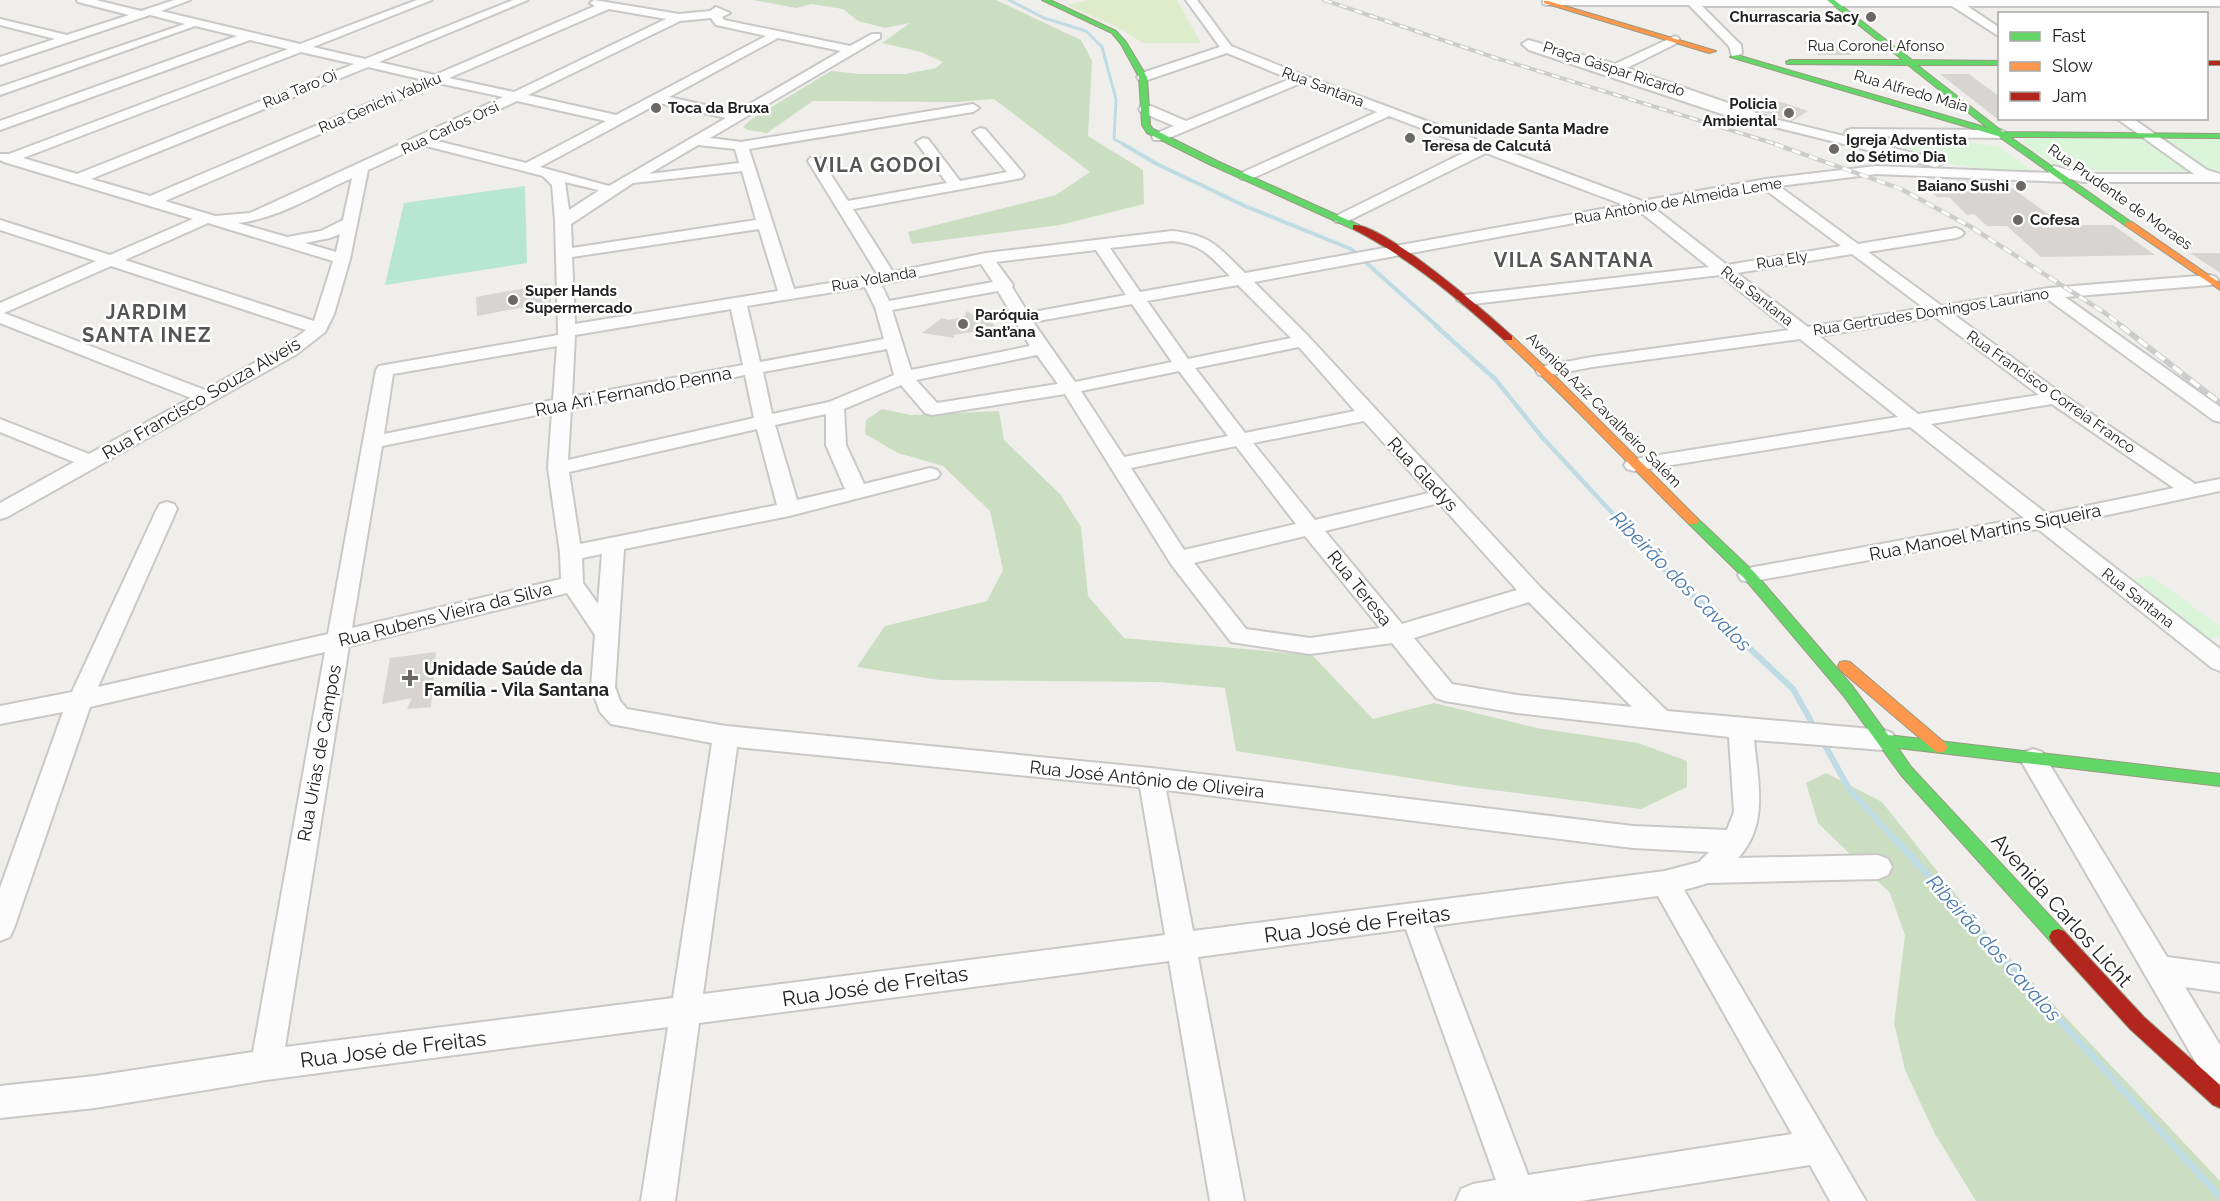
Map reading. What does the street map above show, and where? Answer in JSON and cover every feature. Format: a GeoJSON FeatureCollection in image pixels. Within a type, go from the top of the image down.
{"type":"FeatureCollection","features":[{"type":"Feature","properties":{"kind":"main road"},"geometry":{"type":"LineString","coordinates":[[1045,0],[1114,32],[1130,51],[1143,78],[1146,124],[1159,137]]}},
{"type":"Feature","properties":{"kind":"main road"},"geometry":{"type":"LineString","coordinates":[[1543,1],[1731,56]]}},
{"type":"Feature","properties":{"kind":"main road"},"geometry":{"type":"LineString","coordinates":[[1831,1],[2001,134],[2220,136]]}},
{"type":"Feature","properties":{"kind":"main road","name":"Rua Coronel Afonso"},"geometry":{"type":"LineString","coordinates":[[1731,56],[1910,63],[1998,63]]}},
{"type":"Feature","properties":{"kind":"main road","name":"Rua Alfredo Maia"},"geometry":{"type":"LineString","coordinates":[[1731,56],[2001,134]]}},
{"type":"Feature","properties":{"kind":"main road","name":"Rua Prudente de Moraes"},"geometry":{"type":"LineString","coordinates":[[2001,134],[2070,178],[2215,284]]}},
{"type":"Feature","properties":{"kind":"main road","name":"Avenida Aziz Cavalheiro Salém"},"geometry":{"type":"LineString","coordinates":[[1159,137],[1389,242],[1465,300],[1545,371],[1634,465],[1749,575],[1862,708],[1883,740]]}},
{"type":"Feature","properties":{"kind":"main road"},"geometry":{"type":"LineString","coordinates":[[1803,637],[1848,668],[1940,747]]}},
{"type":"Feature","properties":{"kind":"main road"},"geometry":{"type":"LineString","coordinates":[[1883,740],[2220,780]]}},
{"type":"Feature","properties":{"kind":"main road","name":"Avenida Carlos Licht"},"geometry":{"type":"LineString","coordinates":[[1883,740],[1906,771],[2137,1023],[2220,1098]]}},
{"type":"Feature","properties":{"kind":"street"},"geometry":{"type":"LineString","coordinates":[[82,0],[615,119]]}},
{"type":"Feature","properties":{"kind":"street"},"geometry":{"type":"LineString","coordinates":[[0,61],[185,0]]}},
{"type":"Feature","properties":{"kind":"street"},"geometry":{"type":"LineString","coordinates":[[5,157],[300,48],[422,0]]}},
{"type":"Feature","properties":{"kind":"street","name":"Rua Taro Oi"},"geometry":{"type":"LineString","coordinates":[[78,179],[523,0]]}},
{"type":"Feature","properties":{"kind":"street"},"geometry":{"type":"LineString","coordinates":[[582,0],[677,18],[723,13],[749,30],[853,50]]}},
{"type":"Feature","properties":{"kind":"street"},"geometry":{"type":"LineString","coordinates":[[1143,78],[1227,49],[1191,0]]}},
{"type":"Feature","properties":{"kind":"street"},"geometry":{"type":"LineString","coordinates":[[1543,1],[2220,3]]}},
{"type":"Feature","properties":{"kind":"street"},"geometry":{"type":"LineString","coordinates":[[1675,1],[1731,56],[1735,45],[1691,1]]}},
{"type":"Feature","properties":{"kind":"street"},"geometry":{"type":"LineString","coordinates":[[1954,1],[1998,33]]}},
{"type":"Feature","properties":{"kind":"street"},"geometry":{"type":"LineString","coordinates":[[2085,2],[2102,12]]}},
{"type":"Feature","properties":{"kind":"street","name":"Rua Genichi Yabiku"},"geometry":{"type":"LineString","coordinates":[[152,201],[608,5]]}},
{"type":"Feature","properties":{"kind":"street","name":"Rua Carlos Orsi"},"geometry":{"type":"LineString","coordinates":[[212,219],[252,217],[276,208],[517,96],[677,18]]}},
{"type":"Feature","properties":{"kind":"street"},"geometry":{"type":"LineString","coordinates":[[0,22],[68,39]]}},
{"type":"Feature","properties":{"kind":"street"},"geometry":{"type":"LineString","coordinates":[[0,91],[189,26]]}},
{"type":"Feature","properties":{"kind":"street"},"geometry":{"type":"LineString","coordinates":[[529,167],[776,35]]}},
{"type":"Feature","properties":{"kind":"street"},"geometry":{"type":"LineString","coordinates":[[0,126],[249,36]]}},
{"type":"Feature","properties":{"kind":"street"},"geometry":{"type":"LineString","coordinates":[[627,182],[876,36]]}},
{"type":"Feature","properties":{"kind":"street","name":"Praça Gáspar Ricardo"},"geometry":{"type":"LineString","coordinates":[[1668,38],[1606,68],[1727,111],[1824,134],[1874,139],[2001,134]]}},
{"type":"Feature","properties":{"kind":"street","name":"Rua Santana"},"geometry":{"type":"LineString","coordinates":[[1227,49],[1300,80],[1644,207],[2042,522],[2214,652]]}},
{"type":"Feature","properties":{"kind":"street"},"geometry":{"type":"LineString","coordinates":[[1159,137],[1300,80]]}},
{"type":"Feature","properties":{"kind":"street"},"geometry":{"type":"LineString","coordinates":[[655,98],[739,117]]}},
{"type":"Feature","properties":{"kind":"street"},"geometry":{"type":"LineString","coordinates":[[698,141],[741,146],[973,108]]}},
{"type":"Feature","properties":{"kind":"street"},"geometry":{"type":"LineString","coordinates":[[1146,109],[1185,126]]}},
{"type":"Feature","properties":{"kind":"street"},"geometry":{"type":"LineString","coordinates":[[1246,176],[1388,112]]}},
{"type":"Feature","properties":{"kind":"street"},"geometry":{"type":"LineString","coordinates":[[2125,120],[2196,176]]}},
{"type":"Feature","properties":{"kind":"street"},"geometry":{"type":"LineString","coordinates":[[842,207],[1017,176],[980,132]]}},
{"type":"Feature","properties":{"kind":"street","name":"Praça Gáspar Ricardo"},"geometry":{"type":"LineString","coordinates":[[1874,139],[1902,154],[1982,175]]}},
{"type":"Feature","properties":{"kind":"street"},"geometry":{"type":"LineString","coordinates":[[422,141],[529,167],[599,189]]}},
{"type":"Feature","properties":{"kind":"street"},"geometry":{"type":"LineString","coordinates":[[923,142],[956,185]]}},
{"type":"Feature","properties":{"kind":"street"},"geometry":{"type":"LineString","coordinates":[[741,146],[787,294]]}},
{"type":"Feature","properties":{"kind":"street"},"geometry":{"type":"LineString","coordinates":[[1341,219],[1485,148]]}},
{"type":"Feature","properties":{"kind":"street"},"geometry":{"type":"LineString","coordinates":[[1902,154],[1913,165],[1912,168],[1902,171]]}},
{"type":"Feature","properties":{"kind":"street"},"geometry":{"type":"LineString","coordinates":[[5,157],[342,259]]}},
{"type":"Feature","properties":{"kind":"street"},"geometry":{"type":"LineString","coordinates":[[815,161],[842,207],[879,279],[882,307],[904,377],[932,410],[1070,388],[1303,341]]}},
{"type":"Feature","properties":{"kind":"street"},"geometry":{"type":"LineString","coordinates":[[560,195],[570,186],[599,189],[627,182],[749,166]]}},
{"type":"Feature","properties":{"kind":"street","name":"Rua Francisco Souza Alveis"},"geometry":{"type":"LineString","coordinates":[[0,512],[291,350],[319,328],[326,314],[342,259],[361,169]]}},
{"type":"Feature","properties":{"kind":"street","name":"Rua Antônio de Almeida Leme"},"geometry":{"type":"LineString","coordinates":[[1243,280],[1766,183],[1865,171],[1982,175]]}},
{"type":"Feature","properties":{"kind":"street"},"geometry":{"type":"LineString","coordinates":[[547,172],[559,184],[560,195]]}},
{"type":"Feature","properties":{"kind":"street"},"geometry":{"type":"LineString","coordinates":[[1982,175],[2070,178],[2196,176],[2220,178]]}},
{"type":"Feature","properties":{"kind":"street","name":"Rua Francisco Correia Franco"},"geometry":{"type":"LineString","coordinates":[[1766,183],[2055,398],[2193,492]]}},
{"type":"Feature","properties":{"kind":"street"},"geometry":{"type":"LineString","coordinates":[[563,217],[580,210],[599,189]]}},
{"type":"Feature","properties":{"kind":"street"},"geometry":{"type":"LineString","coordinates":[[299,197],[336,190],[355,195]]}},
{"type":"Feature","properties":{"kind":"street","name":"Rua Rubens Vieira da Silva"},"geometry":{"type":"LineString","coordinates":[[0,715],[139,688],[572,584],[571,553],[558,468],[566,335],[563,217],[560,195]]}},
{"type":"Feature","properties":{"kind":"street"},"geometry":{"type":"LineString","coordinates":[[276,208],[262,220],[261,231],[272,238],[312,239],[341,229],[349,223]]}},
{"type":"Feature","properties":{"kind":"street"},"geometry":{"type":"LineString","coordinates":[[0,309],[108,260],[212,219]]}},
{"type":"Feature","properties":{"kind":"street"},"geometry":{"type":"LineString","coordinates":[[564,255],[766,223]]}},
{"type":"Feature","properties":{"kind":"street"},"geometry":{"type":"LineString","coordinates":[[0,225],[319,328]]}},
{"type":"Feature","properties":{"kind":"street","name":"Rua Ely"},"geometry":{"type":"LineString","coordinates":[[1465,300],[1723,270],[1956,233]]}},
{"type":"Feature","properties":{"kind":"street","name":"Rua Yolanda"},"geometry":{"type":"LineString","coordinates":[[385,370],[738,302],[879,279],[987,258],[1100,243],[1182,237]]}},
{"type":"Feature","properties":{"kind":"street","name":"Rua Gladys"},"geometry":{"type":"LineString","coordinates":[[1182,237],[1192,238],[1209,246],[1243,280],[1303,341],[1533,593],[1660,720]]}},
{"type":"Feature","properties":{"kind":"street","name":"Rua Teresa"},"geometry":{"type":"LineString","coordinates":[[1100,243],[1135,299],[1241,441],[1445,692],[1517,704],[1741,729],[1883,740]]}},
{"type":"Feature","properties":{"kind":"street"},"geometry":{"type":"LineString","coordinates":[[987,258],[1041,349],[1070,388],[1179,558],[1239,636],[1310,646],[1398,634],[1533,593]]}},
{"type":"Feature","properties":{"kind":"street"},"geometry":{"type":"LineString","coordinates":[[1023,319],[1243,280]]}},
{"type":"Feature","properties":{"kind":"street","name":"Rua Gertrudes Domingos Lauriano"},"geometry":{"type":"LineString","coordinates":[[1545,371],[1592,362],[1939,312],[2049,292],[2215,284]]}},
{"type":"Feature","properties":{"kind":"street"},"geometry":{"type":"LineString","coordinates":[[882,307],[1005,285]]}},
{"type":"Feature","properties":{"kind":"street"},"geometry":{"type":"LineString","coordinates":[[2049,292],[2220,416]]}},
{"type":"Feature","properties":{"kind":"street"},"geometry":{"type":"LineString","coordinates":[[738,302],[765,424],[789,509]]}},
{"type":"Feature","properties":{"kind":"street"},"geometry":{"type":"LineString","coordinates":[[0,317],[206,397]]}},
{"type":"Feature","properties":{"kind":"street","name":"Rua Ari Fernando Penna"},"geometry":{"type":"LineString","coordinates":[[373,442],[894,342]]}},
{"type":"Feature","properties":{"kind":"street"},"geometry":{"type":"LineString","coordinates":[[558,468],[765,424],[835,406],[904,377],[1041,349]]}},
{"type":"Feature","properties":{"kind":"street","name":"Rua Urias de Campos"},"geometry":{"type":"LineString","coordinates":[[266,1065],[385,370]]}},
{"type":"Feature","properties":{"kind":"street"},"geometry":{"type":"LineString","coordinates":[[1634,465],[2055,398]]}},
{"type":"Feature","properties":{"kind":"street"},"geometry":{"type":"LineString","coordinates":[[835,406],[836,445],[857,492]]}},
{"type":"Feature","properties":{"kind":"street"},"geometry":{"type":"LineString","coordinates":[[1118,464],[1368,414]]}},
{"type":"Feature","properties":{"kind":"street"},"geometry":{"type":"LineString","coordinates":[[0,425],[90,462]]}},
{"type":"Feature","properties":{"kind":"street"},"geometry":{"type":"LineString","coordinates":[[571,553],[789,509],[930,474]]}},
{"type":"Feature","properties":{"kind":"street","name":"Rua Manoel Martins Siqueira"},"geometry":{"type":"LineString","coordinates":[[1749,575],[2042,522],[2220,485]]}},
{"type":"Feature","properties":{"kind":"street"},"geometry":{"type":"LineString","coordinates":[[1179,558],[1443,496]]}},
{"type":"Feature","properties":{"kind":"street"},"geometry":{"type":"LineString","coordinates":[[0,928],[80,699],[167,509]]}},
{"type":"Feature","properties":{"kind":"street","name":"Rua José Antônio de Oliveira"},"geometry":{"type":"LineString","coordinates":[[613,546],[603,687],[609,705],[620,717],[726,736],[1151,778],[1633,837],[1736,842]]}},
{"type":"Feature","properties":{"kind":"street"},"geometry":{"type":"LineString","coordinates":[[572,584],[607,634]]}},
{"type":"Feature","properties":{"kind":"street"},"geometry":{"type":"LineString","coordinates":[[1708,872],[1736,842],[1747,812],[1741,729]]}},
{"type":"Feature","properties":{"kind":"street"},"geometry":{"type":"LineString","coordinates":[[658,1201],[726,736]]}},
{"type":"Feature","properties":{"kind":"street"},"geometry":{"type":"LineString","coordinates":[[2033,759],[2220,1074]]}},
{"type":"Feature","properties":{"kind":"street"},"geometry":{"type":"LineString","coordinates":[[1151,778],[1227,1201]]}},
{"type":"Feature","properties":{"kind":"street","name":"Rua José de Freitas"},"geometry":{"type":"LineString","coordinates":[[0,1102],[95,1092],[266,1065],[1665,883],[1708,872],[1878,867]]}},
{"type":"Feature","properties":{"kind":"street"},"geometry":{"type":"LineString","coordinates":[[1665,883],[1849,1201]]}},
{"type":"Feature","properties":{"kind":"street"},"geometry":{"type":"LineString","coordinates":[[1415,916],[1518,1194]]}},
{"type":"Feature","properties":{"kind":"street"},"geometry":{"type":"LineString","coordinates":[[2157,969],[2220,978]]}},
{"type":"Feature","properties":{"kind":"street"},"geometry":{"type":"LineString","coordinates":[[1473,1201],[1818,1147]]}},
{"type":"Feature","properties":{"kind":"green space"},"geometry":{"type":"Polygon","coordinates":[[[754,0],[996,0],[1081,40],[1092,61],[1088,136],[1143,170],[1144,204],[1060,225],[912,244],[908,232],[1056,195],[1090,172],[994,99],[957,102],[813,101],[767,133],[748,130],[743,127],[750,120],[831,71],[860,74],[905,74],[936,68],[943,62],[921,52],[882,43],[910,23],[885,28],[858,21],[843,9],[811,4],[796,8],[754,0]]]}},
{"type":"Feature","properties":{"kind":"green space"},"geometry":{"type":"Polygon","coordinates":[[[1088,0],[1177,0],[1201,43],[1143,43],[1117,27],[1067,5],[1088,0]]]}},
{"type":"Feature","properties":{"kind":"green space"},"geometry":{"type":"Polygon","coordinates":[[[2024,138],[2220,139],[2220,172],[2070,171],[2059,168],[2023,143],[2024,138]]]}},
{"type":"Feature","properties":{"kind":"green space"},"geometry":{"type":"Polygon","coordinates":[[[1965,139],[1979,144],[1997,146],[2032,171],[1959,166],[1896,152],[1877,143],[1885,141],[1965,139]]]}},
{"type":"Feature","properties":{"kind":"green space"},"geometry":{"type":"Polygon","coordinates":[[[525,186],[527,263],[385,285],[404,203],[525,186]]]}},
{"type":"Feature","properties":{"kind":"green space"},"geometry":{"type":"Polygon","coordinates":[[[882,409],[911,415],[999,411],[1004,440],[1060,494],[1081,527],[1088,596],[1124,638],[1312,655],[1373,719],[1434,703],[1537,728],[1638,743],[1687,761],[1687,787],[1641,809],[1461,786],[1236,751],[1225,688],[1159,682],[940,680],[857,667],[885,626],[987,601],[1003,570],[990,511],[943,466],[898,453],[865,434],[866,420],[882,409]]]}},
{"type":"Feature","properties":{"kind":"green space"},"geometry":{"type":"Polygon","coordinates":[[[2151,576],[2220,626],[2220,636],[2198,643],[2120,581],[2151,576]]]}},
{"type":"Feature","properties":{"kind":"green space"},"geometry":{"type":"Polygon","coordinates":[[[1826,773],[1882,802],[1989,936],[2220,1181],[2220,1201],[1976,1201],[1935,1134],[1905,1070],[1894,1023],[1905,935],[1890,893],[1818,823],[1806,783],[1826,773]]]}},
{"type":"Feature","properties":{"kind":"building"},"geometry":{"type":"Polygon","coordinates":[[[1804,42],[1835,42],[1852,55],[1818,55],[1804,42]]]}},
{"type":"Feature","properties":{"kind":"building"},"geometry":{"type":"Polygon","coordinates":[[[1940,74],[1969,74],[1998,96],[1998,119],[1940,74]]]}},
{"type":"Feature","properties":{"kind":"building"},"geometry":{"type":"Polygon","coordinates":[[[1764,97],[1808,111],[1792,121],[1747,107],[1764,97]]]}},
{"type":"Feature","properties":{"kind":"building","name":"Cofesa"},"geometry":{"type":"Polygon","coordinates":[[[1961,180],[2006,184],[2064,225],[2113,225],[2155,255],[2041,257],[2007,226],[1987,226],[1974,214],[1967,215],[1949,197],[1937,197],[1924,184],[1961,180]]]}},
{"type":"Feature","properties":{"kind":"building"},"geometry":{"type":"Polygon","coordinates":[[[2190,253],[2220,253],[2220,273],[2190,253]]]}},
{"type":"Feature","properties":{"kind":"building","name":"Super Hands Supermercado"},"geometry":{"type":"Polygon","coordinates":[[[548,284],[551,302],[477,316],[476,297],[548,284]]]}},
{"type":"Feature","properties":{"kind":"building","name":"Paróquia Sant’ana"},"geometry":{"type":"Polygon","coordinates":[[[967,311],[973,315],[988,313],[990,320],[997,328],[954,335],[954,338],[922,333],[942,318],[948,320],[964,317],[967,311]]]}},
{"type":"Feature","properties":{"kind":"building","name":"Unidade Saúde da Família - Vila Santana"},"geometry":{"type":"Polygon","coordinates":[[[436,652],[431,707],[407,709],[412,698],[382,704],[390,658],[436,652]]]}},
{"type":"Feature","properties":{"kind":"waterway","name":"Ribeirão dos Cavalos"},"geometry":{"type":"LineString","coordinates":[[1009,0],[1044,18],[1086,31],[1102,47],[1116,99],[1114,139],[1125,145]]}},
{"type":"Feature","properties":{"kind":"waterway","name":"Ribeirão dos Cavalos"},"geometry":{"type":"LineString","coordinates":[[1123,144],[1157,164],[1245,206],[1351,249],[1438,327]]}},
{"type":"Feature","properties":{"kind":"waterway","name":"Ribeirão dos Cavalos"},"geometry":{"type":"LineString","coordinates":[[1436,326],[1495,379],[1542,437],[1651,555]]}},
{"type":"Feature","properties":{"kind":"waterway","name":"Ribeirão dos Cavalos"},"geometry":{"type":"LineString","coordinates":[[1649,554],[1793,689],[1816,730]]}},
{"type":"Feature","properties":{"kind":"waterway","name":"Ribeirão dos Cavalos"},"geometry":{"type":"LineString","coordinates":[[1822,740],[1849,789],[1897,842]]}},
{"type":"Feature","properties":{"kind":"waterway","name":"Ribeirão dos Cavalos"},"geometry":{"type":"LineString","coordinates":[[1896,840],[2220,1197]]}},
{"type":"Feature","properties":{"kind":"railway"},"geometry":{"type":"LineString","coordinates":[[1324,0],[1496,58],[1779,145]]}},
{"type":"Feature","properties":{"kind":"railway"},"geometry":{"type":"LineString","coordinates":[[1775,144],[1901,189],[1971,227],[2105,313],[2123,327]]}},
{"type":"Feature","properties":{"kind":"railway"},"geometry":{"type":"LineString","coordinates":[[2121,326],[2220,403]]}},
{"type":"Feature","properties":{"kind":"traffic: fast"},"geometry":{"type":"LineString","coordinates":[[1045,0],[1114,32],[1124,43],[1143,77],[1146,125],[1150,131],[1214,163],[1356,227]]}},
{"type":"Feature","properties":{"kind":"traffic: fast"},"geometry":{"type":"LineString","coordinates":[[1830,0],[2001,134],[2129,224]]}},
{"type":"Feature","properties":{"kind":"traffic: fast"},"geometry":{"type":"LineString","coordinates":[[1734,57],[2001,134],[2220,136]]}},
{"type":"Feature","properties":{"kind":"traffic: fast"},"geometry":{"type":"LineString","coordinates":[[1790,62],[1998,63]]}},
{"type":"Feature","properties":{"kind":"traffic: fast"},"geometry":{"type":"LineString","coordinates":[[1693,521],[1749,575],[1848,691],[1906,771],[2058,937]]}},
{"type":"Feature","properties":{"kind":"traffic: fast"},"geometry":{"type":"LineString","coordinates":[[1883,740],[2220,780]]}},
{"type":"Feature","properties":{"kind":"traffic: slow"},"geometry":{"type":"LineString","coordinates":[[1546,2],[1712,51]]}},
{"type":"Feature","properties":{"kind":"traffic: slow"},"geometry":{"type":"LineString","coordinates":[[2129,224],[2220,287]]}},
{"type":"Feature","properties":{"kind":"traffic: slow"},"geometry":{"type":"LineString","coordinates":[[1508,338],[1693,521]]}},
{"type":"Feature","properties":{"kind":"traffic: slow"},"geometry":{"type":"LineString","coordinates":[[1845,666],[1940,747]]}},
{"type":"Feature","properties":{"kind":"traffic: jam"},"geometry":{"type":"LineString","coordinates":[[2208,63],[2220,63]]}},
{"type":"Feature","properties":{"kind":"traffic: jam"},"geometry":{"type":"LineString","coordinates":[[1356,227],[1417,262],[1508,338]]}},
{"type":"Feature","properties":{"kind":"traffic: jam"},"geometry":{"type":"LineString","coordinates":[[2058,937],[2137,1023],[2220,1098]]}},
{"type":"Feature","properties":{"kind":"place","name":"Churrascaria Sacy"},"geometry":{"type":"Point","coordinates":[1871,17]}},
{"type":"Feature","properties":{"kind":"place","name":"Toca da Bruxa"},"geometry":{"type":"Point","coordinates":[656,108]}},
{"type":"Feature","properties":{"kind":"place","name":"Policia Ambiental"},"geometry":{"type":"Point","coordinates":[1789,113]}},
{"type":"Feature","properties":{"kind":"place","name":"Comunidade Santa Madre Teresa de Calcutá"},"geometry":{"type":"Point","coordinates":[1410,138]}},
{"type":"Feature","properties":{"kind":"place","name":"Igreja Adventista do Sétimo Dia"},"geometry":{"type":"Point","coordinates":[1834,149]}},
{"type":"Feature","properties":{"kind":"place","name":"Baiano Sushi"},"geometry":{"type":"Point","coordinates":[2021,186]}},
{"type":"Feature","properties":{"kind":"place","name":"Cofesa"},"geometry":{"type":"Point","coordinates":[2018,220]}},
{"type":"Feature","properties":{"kind":"place","name":"Super Hands Supermercado"},"geometry":{"type":"Point","coordinates":[513,300]}},
{"type":"Feature","properties":{"kind":"place","name":"Paróquia Sant’ana"},"geometry":{"type":"Point","coordinates":[963,324]}},
{"type":"Feature","properties":{"kind":"place","name":"Unidade Saúde da Família - Vila Santana"},"geometry":{"type":"Point","coordinates":[410,678]}},
{"type":"Feature","properties":{"kind":"district","name":"VILA GODOI"},"geometry":{"type":"Point","coordinates":[878,165]}},
{"type":"Feature","properties":{"kind":"district","name":"VILA SANTANA"},"geometry":{"type":"Point","coordinates":[1574,260]}},
{"type":"Feature","properties":{"kind":"district","name":"JARDIM SANTA INEZ"},"geometry":{"type":"Point","coordinates":[147,324]}}]}
